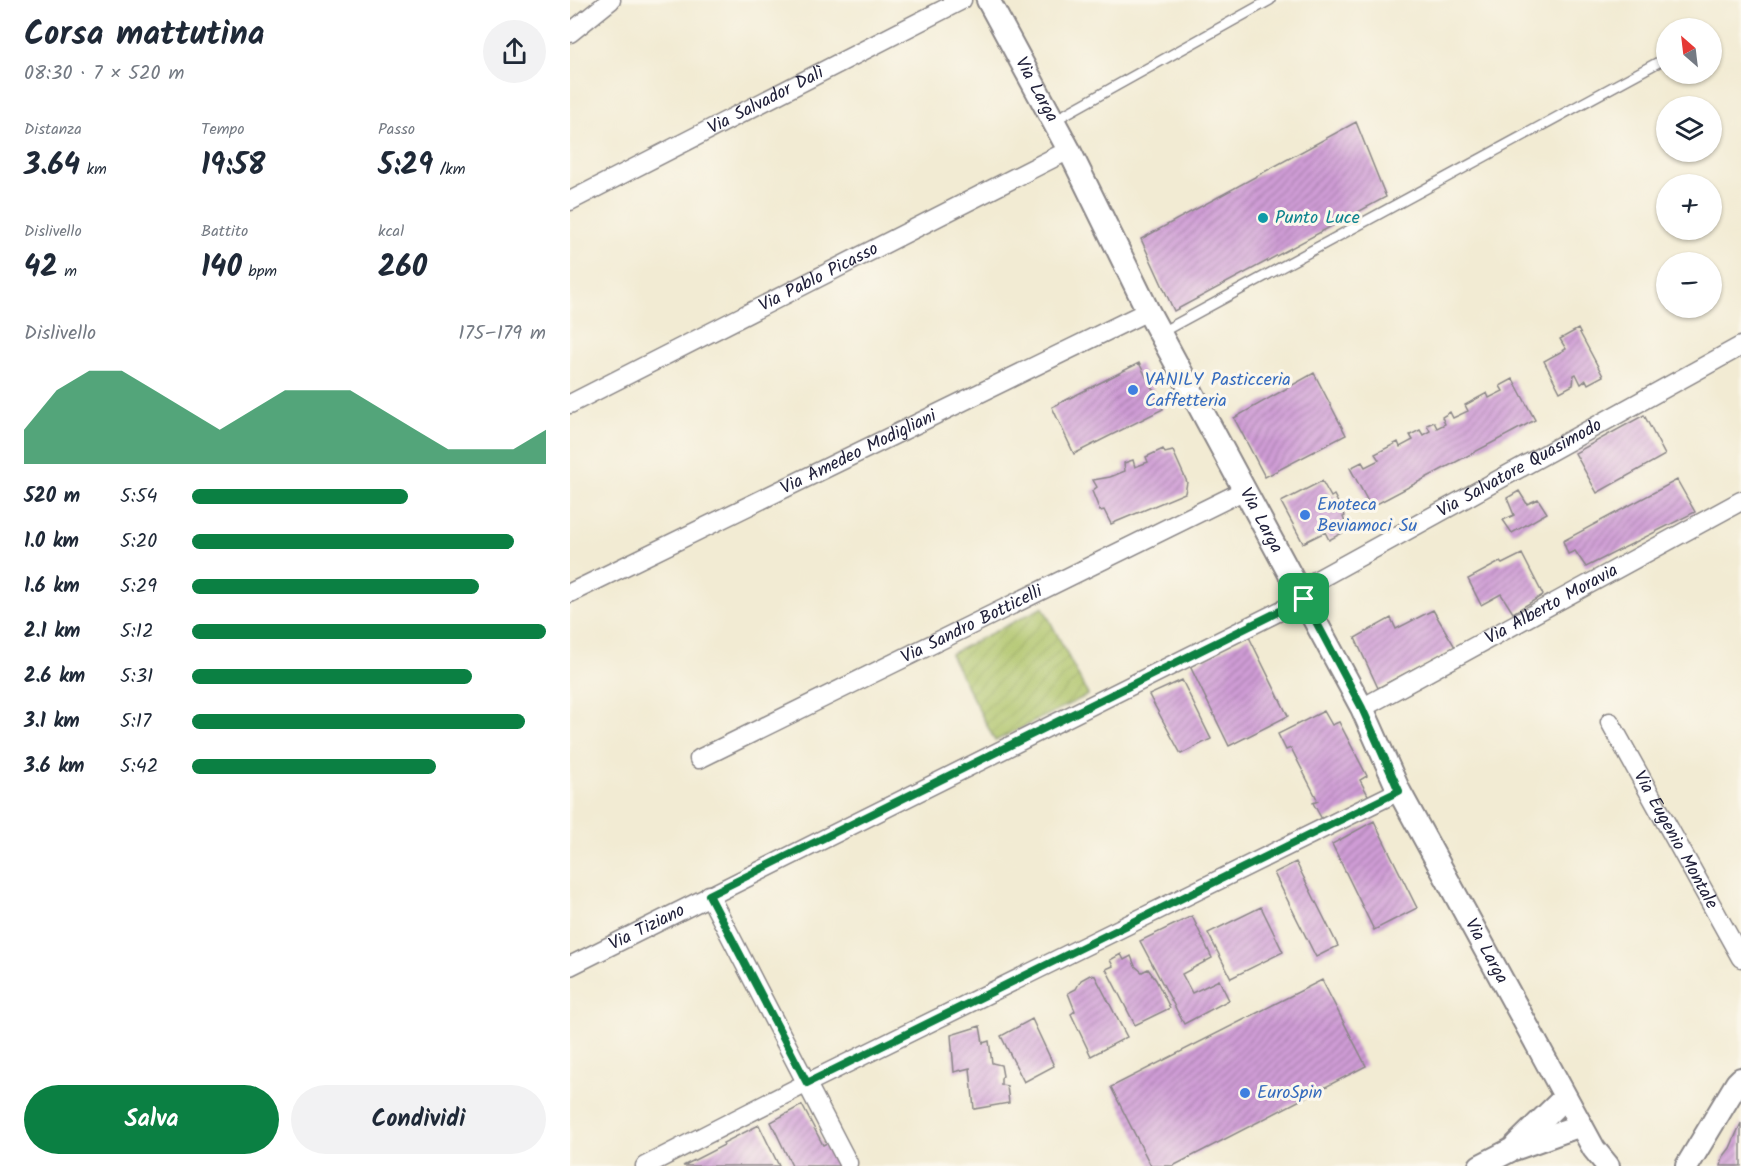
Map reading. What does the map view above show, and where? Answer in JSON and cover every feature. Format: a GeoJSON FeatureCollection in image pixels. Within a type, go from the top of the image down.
{"type":"FeatureCollection","features":[{"type":"Feature","properties":{"kind":"street"},"geometry":{"type":"LineString","coordinates":[[570,33],[611,0]]}},
{"type":"Feature","properties":{"kind":"street","name":"Via Salvador Dalì"},"geometry":{"type":"LineString","coordinates":[[570,201],[962,0]]}},
{"type":"Feature","properties":{"kind":"street","name":"Via Larga"},"geometry":{"type":"LineString","coordinates":[[988,0],[1068,150],[1148,311],[1362,708],[1399,791],[1565,1097],[1594,1149],[1608,1166]]}},
{"type":"Feature","properties":{"kind":"street","name":"Via Pablo Picasso"},"geometry":{"type":"LineString","coordinates":[[570,404],[1068,150]]}},
{"type":"Feature","properties":{"kind":"street","name":"Via Amedeo Modigliani"},"geometry":{"type":"LineString","coordinates":[[570,593],[1148,311]]}},
{"type":"Feature","properties":{"kind":"street","name":"Via Salvatore Quasimodo"},"geometry":{"type":"LineString","coordinates":[[1301,595],[1741,346]]}},
{"type":"Feature","properties":{"kind":"street","name":"Via Sandro Botticelli"},"geometry":{"type":"LineString","coordinates":[[699,759],[1245,490]]}},
{"type":"Feature","properties":{"kind":"street","name":"Via Alberto Moravia"},"geometry":{"type":"LineString","coordinates":[[1362,708],[1741,501]]}},
{"type":"Feature","properties":{"kind":"street","name":"Via Tiziano"},"geometry":{"type":"LineString","coordinates":[[570,966],[1301,595]]}},
{"type":"Feature","properties":{"kind":"street","name":"Via Eugenio Montale"},"geometry":{"type":"LineString","coordinates":[[1610,722],[1741,958]]}},
{"type":"Feature","properties":{"kind":"street"},"geometry":{"type":"LineString","coordinates":[[645,1166],[807,1083],[1399,791]]}},
{"type":"Feature","properties":{"kind":"street"},"geometry":{"type":"LineString","coordinates":[[709,895],[848,1163]]}},
{"type":"Feature","properties":{"kind":"street"},"geometry":{"type":"LineString","coordinates":[[1687,1166],[1741,1079]]}},
{"type":"Feature","properties":{"kind":"street"},"geometry":{"type":"LineString","coordinates":[[1511,1150],[1565,1097]]}},
{"type":"Feature","properties":{"kind":"street"},"geometry":{"type":"LineString","coordinates":[[1480,1166],[1511,1150],[1581,1125]]}},
{"type":"Feature","properties":{"kind":"lane"},"geometry":{"type":"LineString","coordinates":[[1053,121],[1270,0]]}},
{"type":"Feature","properties":{"kind":"lane"},"geometry":{"type":"LineString","coordinates":[[1160,333],[1656,63]]}},
{"type":"Feature","properties":{"kind":"green space"},"geometry":{"type":"Polygon","coordinates":[[[1043,607],[1088,695],[995,741],[950,654],[1043,607]]]}},
{"type":"Feature","properties":{"kind":"building","name":"Punto Luce"},"geometry":{"type":"Polygon","coordinates":[[[1356,122],[1386,197],[1174,311],[1141,239],[1356,122]]]}},
{"type":"Feature","properties":{"kind":"building"},"geometry":{"type":"Polygon","coordinates":[[[1578,329],[1603,376],[1588,384],[1586,380],[1581,384],[1576,374],[1573,385],[1560,392],[1544,361],[1566,349],[1560,339],[1578,329]]]}},
{"type":"Feature","properties":{"kind":"building"},"geometry":{"type":"Polygon","coordinates":[[[1139,363],[1163,409],[1074,454],[1052,407],[1139,363]]]}},
{"type":"Feature","properties":{"kind":"building"},"geometry":{"type":"Polygon","coordinates":[[[1314,373],[1346,435],[1265,477],[1234,418],[1314,373]]]}},
{"type":"Feature","properties":{"kind":"building"},"geometry":{"type":"Polygon","coordinates":[[[1513,379],[1535,420],[1371,507],[1350,468],[1362,462],[1365,467],[1379,460],[1375,454],[1398,442],[1400,447],[1413,440],[1410,435],[1420,430],[1423,435],[1430,431],[1427,425],[1434,422],[1437,428],[1445,424],[1442,417],[1450,412],[1453,418],[1468,411],[1465,405],[1487,393],[1489,398],[1503,391],[1500,386],[1513,379]]]}},
{"type":"Feature","properties":{"kind":"building"},"geometry":{"type":"Polygon","coordinates":[[[1644,415],[1665,455],[1597,493],[1575,453],[1644,415]]]}},
{"type":"Feature","properties":{"kind":"building"},"geometry":{"type":"Polygon","coordinates":[[[1163,449],[1165,453],[1173,451],[1187,482],[1185,493],[1111,524],[1104,510],[1100,511],[1092,491],[1097,487],[1093,480],[1125,471],[1124,463],[1133,460],[1135,467],[1148,462],[1146,457],[1163,449]]]}},
{"type":"Feature","properties":{"kind":"building"},"geometry":{"type":"Polygon","coordinates":[[[1677,480],[1695,512],[1586,567],[1575,551],[1568,554],[1563,541],[1677,480]]]}},
{"type":"Feature","properties":{"kind":"building"},"geometry":{"type":"Polygon","coordinates":[[[1322,481],[1331,497],[1334,495],[1345,516],[1343,517],[1348,530],[1329,540],[1325,532],[1303,543],[1281,502],[1322,481]]]}},
{"type":"Feature","properties":{"kind":"building"},"geometry":{"type":"Polygon","coordinates":[[[1519,491],[1527,504],[1538,499],[1547,513],[1512,533],[1503,520],[1514,515],[1507,498],[1519,491]]]}},
{"type":"Feature","properties":{"kind":"building"},"geometry":{"type":"Polygon","coordinates":[[[1522,554],[1543,595],[1513,613],[1501,594],[1481,605],[1468,579],[1500,562],[1502,564],[1522,554]]]}},
{"type":"Feature","properties":{"kind":"building"},"geometry":{"type":"Polygon","coordinates":[[[1433,610],[1455,647],[1378,688],[1355,638],[1391,618],[1396,629],[1433,610]]]}},
{"type":"Feature","properties":{"kind":"building"},"geometry":{"type":"Polygon","coordinates":[[[1249,637],[1288,716],[1229,746],[1190,666],[1249,637]]]}},
{"type":"Feature","properties":{"kind":"building"},"geometry":{"type":"Polygon","coordinates":[[[1182,680],[1211,739],[1181,754],[1149,695],[1182,680]]]}},
{"type":"Feature","properties":{"kind":"building"},"geometry":{"type":"Polygon","coordinates":[[[1324,711],[1332,725],[1339,722],[1367,776],[1360,780],[1369,797],[1323,821],[1313,803],[1318,801],[1291,748],[1286,750],[1278,734],[1324,711]]]}},
{"type":"Feature","properties":{"kind":"building"},"geometry":{"type":"Polygon","coordinates":[[[1374,821],[1417,908],[1374,930],[1332,844],[1374,821]]]}},
{"type":"Feature","properties":{"kind":"building"},"geometry":{"type":"Polygon","coordinates":[[[1296,862],[1338,946],[1316,957],[1274,873],[1296,862]]]}},
{"type":"Feature","properties":{"kind":"building"},"geometry":{"type":"Polygon","coordinates":[[[1261,907],[1283,952],[1231,978],[1208,933],[1261,907]]]}},
{"type":"Feature","properties":{"kind":"building"},"geometry":{"type":"Polygon","coordinates":[[[1192,916],[1212,958],[1182,974],[1192,993],[1219,980],[1229,1000],[1184,1024],[1140,941],[1192,916]]]}},
{"type":"Feature","properties":{"kind":"building"},"geometry":{"type":"Polygon","coordinates":[[[1121,954],[1124,960],[1131,956],[1135,966],[1142,972],[1148,969],[1170,1008],[1135,1025],[1106,969],[1113,966],[1110,960],[1121,954]]]}},
{"type":"Feature","properties":{"kind":"building"},"geometry":{"type":"Polygon","coordinates":[[[1090,975],[1095,976],[1127,1037],[1091,1056],[1071,1014],[1075,1011],[1068,993],[1076,989],[1081,980],[1090,975]]]}},
{"type":"Feature","properties":{"kind":"building"},"geometry":{"type":"Polygon","coordinates":[[[1322,980],[1366,1066],[1173,1166],[1151,1166],[1111,1087],[1322,980]]]}},
{"type":"Feature","properties":{"kind":"building"},"geometry":{"type":"Polygon","coordinates":[[[1032,1019],[1054,1066],[1024,1082],[1001,1036],[1032,1019]]]}},
{"type":"Feature","properties":{"kind":"building"},"geometry":{"type":"Polygon","coordinates":[[[980,1026],[983,1043],[989,1041],[992,1063],[1001,1065],[1003,1076],[1001,1085],[1007,1086],[1009,1103],[974,1109],[970,1068],[954,1072],[951,1035],[980,1026]]]}},
{"type":"Feature","properties":{"kind":"building"},"geometry":{"type":"Polygon","coordinates":[[[802,1105],[823,1145],[829,1142],[840,1166],[792,1166],[771,1122],[802,1105]]]}},
{"type":"Feature","properties":{"kind":"building"},"geometry":{"type":"Polygon","coordinates":[[[1741,1123],[1741,1166],[1721,1166],[1723,1157],[1730,1148],[1741,1123]]]}},
{"type":"Feature","properties":{"kind":"building"},"geometry":{"type":"Polygon","coordinates":[[[759,1125],[779,1166],[683,1166],[724,1145],[723,1143],[759,1125]]]}},
{"type":"Feature","properties":{"kind":"place","name":"Punto Luce"},"geometry":{"type":"Point","coordinates":[1263,218]}},
{"type":"Feature","properties":{"kind":"place","name":"VANILY Pasticceria Caffetteria"},"geometry":{"type":"Point","coordinates":[1133,390]}},
{"type":"Feature","properties":{"kind":"place","name":"Enoteca Beviamoci Su"},"geometry":{"type":"Point","coordinates":[1305,515]}},
{"type":"Feature","properties":{"kind":"place","name":"EuroSpin"},"geometry":{"type":"Point","coordinates":[1245,1093]}},
{"type":"Feature","properties":{"kind":"route"},"geometry":{"type":"LineString","coordinates":[[1304,599],[1362,708],[1399,791],[807,1083],[709,895],[1304,599]]}}]}
